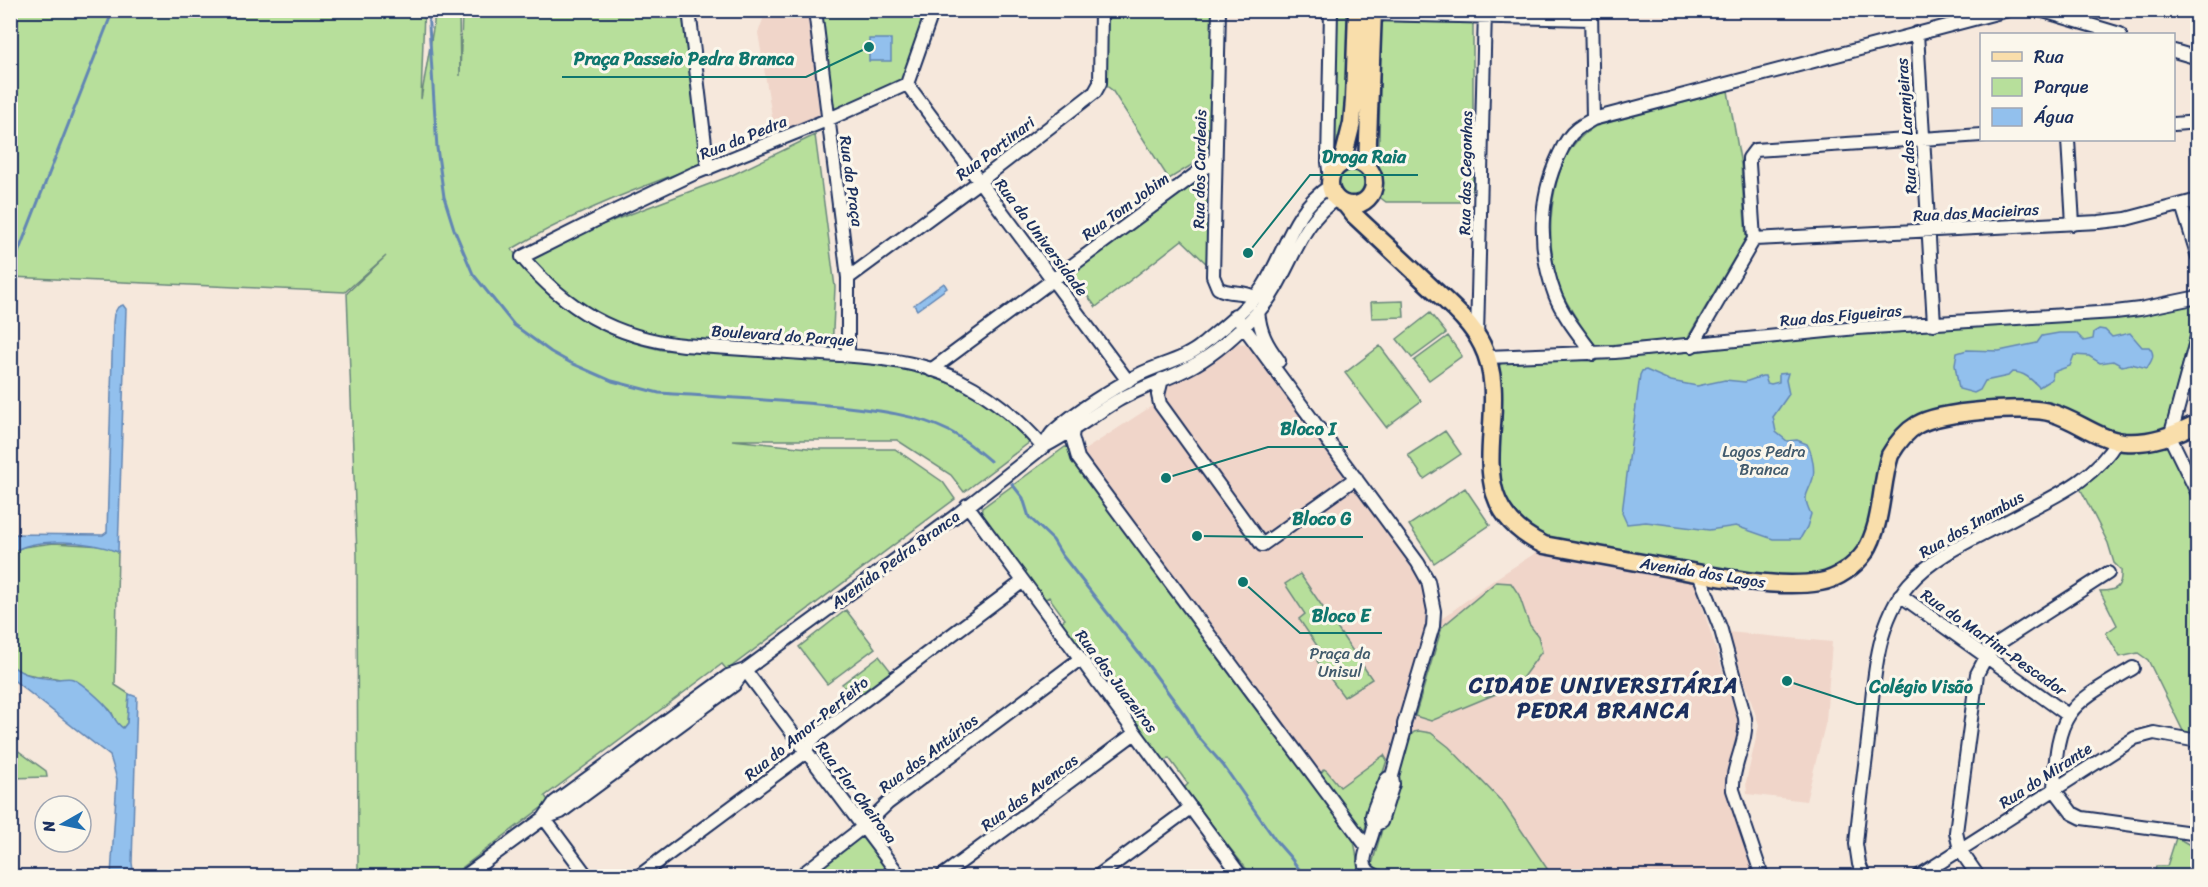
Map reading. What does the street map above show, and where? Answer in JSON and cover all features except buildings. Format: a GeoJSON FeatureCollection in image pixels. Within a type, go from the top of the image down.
{"type":"FeatureCollection","features":[{"type":"Feature","properties":{"kind":"main road"},"geometry":{"type":"LineString","coordinates":[[1342,163],[1352,123],[1368,12]]}},
{"type":"Feature","properties":{"kind":"main road"},"geometry":{"type":"LineString","coordinates":[[1367,166],[1355,161],[1342,163],[1336,167],[1335,192],[1357,205],[1368,200],[1374,189],[1374,177],[1367,166],[1368,12]]}},
{"type":"Feature","properties":{"kind":"main road","name":"Avenida dos Lagos"},"geometry":{"type":"LineString","coordinates":[[1335,192],[1378,237],[1453,308],[1477,336],[1487,357],[1491,378],[1492,481],[1502,512],[1527,537],[1544,545],[1746,581],[1802,584],[1821,582],[1833,579],[1847,570],[1864,553],[1876,525],[1887,466],[1895,445],[1910,430],[1928,420],[1956,415],[2032,409],[2057,415],[2095,434],[2117,441],[2144,442],[2170,437],[2198,423]]}},
{"type":"Feature","properties":{"kind":"main road"},"geometry":{"type":"LineString","coordinates":[[1368,200],[1378,237]]}},
{"type":"Feature","properties":{"kind":"street"},"geometry":{"type":"LineString","coordinates":[[689,10],[708,169]]}},
{"type":"Feature","properties":{"kind":"street","name":"Rua da Praça"},"geometry":{"type":"LineString","coordinates":[[814,10],[848,278],[848,355]]}},
{"type":"Feature","properties":{"kind":"street"},"geometry":{"type":"LineString","coordinates":[[907,84],[933,10]]}},
{"type":"Feature","properties":{"kind":"street","name":"Rua Portinari"},"geometry":{"type":"LineString","coordinates":[[848,278],[980,181],[1095,92],[1100,83],[1101,10]]}},
{"type":"Feature","properties":{"kind":"street","name":"Rua dos Cardeais"},"geometry":{"type":"LineString","coordinates":[[1219,10],[1214,283],[1223,291],[1242,292],[1254,297]]}},
{"type":"Feature","properties":{"kind":"street"},"geometry":{"type":"LineString","coordinates":[[1311,10],[1331,11],[1328,162],[1335,192]]}},
{"type":"Feature","properties":{"kind":"street"},"geometry":{"type":"LineString","coordinates":[[1593,354],[1573,327],[1556,297],[1545,264],[1543,236],[1544,201],[1552,169],[1564,146],[1577,129],[1593,119],[2008,10]]}},
{"type":"Feature","properties":{"kind":"street"},"geometry":{"type":"LineString","coordinates":[[2040,10],[2117,33]]}},
{"type":"Feature","properties":{"kind":"street"},"geometry":{"type":"LineString","coordinates":[[1368,12],[1591,15],[1593,119]]}},
{"type":"Feature","properties":{"kind":"street","name":"Rua das Cegonhas"},"geometry":{"type":"LineString","coordinates":[[1477,336],[1485,13]]}},
{"type":"Feature","properties":{"kind":"street","name":"Rua das Laranjeiras"},"geometry":{"type":"LineString","coordinates":[[1917,33],[1934,324]]}},
{"type":"Feature","properties":{"kind":"street"},"geometry":{"type":"LineString","coordinates":[[2175,51],[2198,58]]}},
{"type":"Feature","properties":{"kind":"street","name":"Rua da Pedra"},"geometry":{"type":"LineString","coordinates":[[522,257],[600,218],[708,169],[907,84]]}},
{"type":"Feature","properties":{"kind":"street","name":"Rua da Universidade"},"geometry":{"type":"LineString","coordinates":[[907,84],[1128,381]]}},
{"type":"Feature","properties":{"kind":"street"},"geometry":{"type":"LineString","coordinates":[[2175,124],[2198,122]]}},
{"type":"Feature","properties":{"kind":"street"},"geometry":{"type":"LineString","coordinates":[[1692,346],[1754,239],[1749,164],[1751,154],[1760,148],[1980,135]]}},
{"type":"Feature","properties":{"kind":"street"},"geometry":{"type":"LineString","coordinates":[[2068,141],[2073,224]]}},
{"type":"Feature","properties":{"kind":"street","name":"Rua Tom Jobim"},"geometry":{"type":"LineString","coordinates":[[931,370],[1216,159]]}},
{"type":"Feature","properties":{"kind":"street","name":"Avenida Pedra Branca"},"geometry":{"type":"LineString","coordinates":[[1043,447],[1052,432],[1128,381],[1195,351],[1265,284],[1292,228],[1318,194],[1335,192]]}},
{"type":"Feature","properties":{"kind":"street","name":"Avenida Pedra Branca"},"geometry":{"type":"LineString","coordinates":[[465,876],[544,818],[561,812],[734,685],[745,670],[1043,447],[1116,402],[1196,365],[1243,327],[1258,311],[1278,286],[1301,237],[1335,192]]}},
{"type":"Feature","properties":{"kind":"street","name":"Rua das Macieiras"},"geometry":{"type":"LineString","coordinates":[[1754,239],[2073,224],[2126,219],[2198,200]]}},
{"type":"Feature","properties":{"kind":"street"},"geometry":{"type":"LineString","coordinates":[[2182,205],[2198,257]]}},
{"type":"Feature","properties":{"kind":"street","name":"Boulevard do Parque"},"geometry":{"type":"LineString","coordinates":[[522,257],[538,275],[576,308],[604,324],[634,336],[684,345],[848,355],[931,370],[955,378],[992,399],[1019,420],[1043,447]]}},
{"type":"Feature","properties":{"kind":"street","name":"Rua das Figueiras"},"geometry":{"type":"LineString","coordinates":[[1487,357],[1593,354],[1857,328],[2129,310],[2198,297]]}},
{"type":"Feature","properties":{"kind":"street"},"geometry":{"type":"LineString","coordinates":[[1258,311],[1264,342],[1435,578],[1441,609],[1440,625],[1410,727],[1404,733]]}},
{"type":"Feature","properties":{"kind":"street"},"geometry":{"type":"LineString","coordinates":[[1235,315],[1418,563],[1428,581],[1434,611],[1433,626],[1404,724],[1404,733],[1392,776],[1393,784],[1381,822],[1374,825],[1364,857],[1366,867],[1371,874],[1377,876]]}},
{"type":"Feature","properties":{"kind":"street"},"geometry":{"type":"LineString","coordinates":[[2198,334],[2170,437],[2198,494]]}},
{"type":"Feature","properties":{"kind":"street"},"geometry":{"type":"LineString","coordinates":[[1162,379],[1158,394],[1160,404],[1262,545],[1356,478]]}},
{"type":"Feature","properties":{"kind":"street"},"geometry":{"type":"LineString","coordinates":[[1073,430],[1074,450],[1082,464],[1367,847]]}},
{"type":"Feature","properties":{"kind":"street","name":"Rua dos Inambus"},"geometry":{"type":"LineString","coordinates":[[1864,876],[1859,864],[1856,844],[1878,658],[1887,623],[1900,596],[1918,575],[1938,559],[2087,476],[2102,463],[2117,441]]}},
{"type":"Feature","properties":{"kind":"street"},"geometry":{"type":"LineString","coordinates":[[1043,447],[1065,444],[1074,450]]}},
{"type":"Feature","properties":{"kind":"street","name":"Rua dos Juazeiros"},"geometry":{"type":"LineString","coordinates":[[967,505],[1241,876]]}},
{"type":"Feature","properties":{"kind":"street"},"geometry":{"type":"LineString","coordinates":[[1978,876],[1960,850],[1956,832],[1977,674],[1996,645],[2109,573]]}},
{"type":"Feature","properties":{"kind":"street"},"geometry":{"type":"LineString","coordinates":[[1699,574],[1721,630],[1745,718],[1745,731],[1733,779],[1733,790],[1762,876]]}},
{"type":"Feature","properties":{"kind":"street","name":"Rua do Amor-Perfeito"},"geometry":{"type":"LineString","coordinates":[[639,876],[806,751],[813,739],[1022,582]]}},
{"type":"Feature","properties":{"kind":"street","name":"Rua do Martim-Pescador"},"geometry":{"type":"LineString","coordinates":[[1900,596],[2068,715]]}},
{"type":"Feature","properties":{"kind":"street","name":"Rua dos Antúrios"},"geometry":{"type":"LineString","coordinates":[[800,876],[863,827],[888,803],[1080,659]]}},
{"type":"Feature","properties":{"kind":"street"},"geometry":{"type":"LineString","coordinates":[[2133,668],[2085,697],[2068,715],[2058,740],[2054,789],[2072,813],[2082,818],[2192,833]]}},
{"type":"Feature","properties":{"kind":"street","name":"Rua Flor Cheirosa"},"geometry":{"type":"LineString","coordinates":[[745,670],[900,876]]}},
{"type":"Feature","properties":{"kind":"street","name":"Rua das Avencas"},"geometry":{"type":"LineString","coordinates":[[942,876],[1135,733]]}},
{"type":"Feature","properties":{"kind":"street","name":"Rua do Mirante"},"geometry":{"type":"LineString","coordinates":[[1919,876],[2140,735],[2154,733],[2198,741]]}},
{"type":"Feature","properties":{"kind":"street"},"geometry":{"type":"LineString","coordinates":[[1098,876],[1190,808]]}},
{"type":"Feature","properties":{"kind":"street"},"geometry":{"type":"LineString","coordinates":[[544,818],[587,876]]}},
{"type":"Feature","properties":{"kind":"shaded area"},"geometry":{"type":"Polygon","coordinates":[[[766,11],[813,11],[826,119],[776,140],[758,33],[766,11]]]}},
{"type":"Feature","properties":{"kind":"shaded area"},"geometry":{"type":"Polygon","coordinates":[[[1232,343],[1251,344],[1417,565],[1432,611],[1428,629],[1495,579],[1537,552],[1693,577],[1740,725],[1726,783],[1757,876],[1396,876],[1371,868],[1374,852],[1080,453],[1161,400],[1162,385],[1232,343]]]}},
{"type":"Feature","properties":{"kind":"shaded area"},"geometry":{"type":"Polygon","coordinates":[[[1728,632],[1832,642],[1826,721],[1806,801],[1747,794],[1746,782],[1759,725],[1728,632]]]}},
{"type":"Feature","properties":{"kind":"green space"},"geometry":{"type":"Polygon","coordinates":[[[820,10],[928,12],[904,80],[831,116],[820,10]]]}},
{"type":"Feature","properties":{"kind":"green space"},"geometry":{"type":"Polygon","coordinates":[[[11,11],[424,11],[421,99],[434,11],[459,11],[460,76],[462,11],[682,11],[701,165],[604,202],[512,249],[525,269],[557,302],[576,316],[617,337],[662,350],[857,363],[913,372],[949,383],[983,401],[1003,416],[1030,442],[964,492],[951,475],[897,440],[732,440],[818,449],[895,449],[943,482],[955,499],[727,670],[722,664],[545,796],[549,802],[451,876],[358,876],[357,555],[347,293],[386,256],[345,292],[11,277],[11,11]]]}},
{"type":"Feature","properties":{"kind":"green space"},"geometry":{"type":"Polygon","coordinates":[[[1102,11],[1213,11],[1208,155],[1169,179],[1112,90],[1101,82],[1102,11]]]}},
{"type":"Feature","properties":{"kind":"green space"},"geometry":{"type":"Polygon","coordinates":[[[1336,11],[1351,11],[1343,146],[1332,161],[1336,11]]]}},
{"type":"Feature","properties":{"kind":"green space"},"geometry":{"type":"Polygon","coordinates":[[[1385,21],[1473,23],[1473,185],[1468,202],[1386,202],[1378,196],[1381,32],[1382,23],[1385,21]]]}},
{"type":"Feature","properties":{"kind":"green space"},"geometry":{"type":"Polygon","coordinates":[[[1728,91],[1741,165],[1746,238],[1687,339],[1596,346],[1563,295],[1553,261],[1551,220],[1553,199],[1564,162],[1577,140],[1596,126],[1728,91]]]}},
{"type":"Feature","properties":{"kind":"green space"},"geometry":{"type":"Polygon","coordinates":[[[815,135],[835,287],[832,351],[647,337],[578,306],[527,258],[604,224],[728,177],[815,135]]]}},
{"type":"Feature","properties":{"kind":"green space"},"geometry":{"type":"Polygon","coordinates":[[[1212,167],[1210,267],[1182,240],[1096,307],[1069,272],[1212,167]]]}},
{"type":"Feature","properties":{"kind":"green space"},"geometry":{"type":"Polygon","coordinates":[[[1351,170],[1360,174],[1364,183],[1360,192],[1351,196],[1342,192],[1338,183],[1342,174],[1351,170]]]}},
{"type":"Feature","properties":{"kind":"green space","name":"Lagos Pedra Branca"},"geometry":{"type":"Polygon","coordinates":[[[2193,300],[2197,308],[2164,430],[2156,435],[2113,436],[2055,407],[1920,416],[1875,495],[1864,542],[1843,567],[1810,578],[1755,576],[1549,539],[1512,516],[1497,481],[1497,375],[1499,366],[1504,360],[1693,352],[1781,340],[2193,300]]]}},
{"type":"Feature","properties":{"kind":"green space"},"geometry":{"type":"Polygon","coordinates":[[[1403,301],[1404,317],[1372,318],[1371,302],[1403,301]]]}},
{"type":"Feature","properties":{"kind":"green space"},"geometry":{"type":"Polygon","coordinates":[[[1430,313],[1446,333],[1412,358],[1397,339],[1430,313]]]}},
{"type":"Feature","properties":{"kind":"green space"},"geometry":{"type":"Polygon","coordinates":[[[1448,336],[1462,356],[1429,380],[1414,361],[1448,336]]]}},
{"type":"Feature","properties":{"kind":"green space"},"geometry":{"type":"Polygon","coordinates":[[[1380,346],[1421,401],[1386,427],[1345,373],[1380,346]]]}},
{"type":"Feature","properties":{"kind":"green space"},"geometry":{"type":"Polygon","coordinates":[[[1445,431],[1461,454],[1424,479],[1408,455],[1445,431]]]}},
{"type":"Feature","properties":{"kind":"green space"},"geometry":{"type":"Polygon","coordinates":[[[2169,439],[2197,499],[2197,739],[2186,737],[2148,660],[2138,653],[2120,657],[2106,633],[2117,625],[2100,591],[2117,587],[2121,580],[2121,570],[2114,563],[2108,543],[2078,484],[2114,449],[2169,439]]]}},
{"type":"Feature","properties":{"kind":"green space"},"geometry":{"type":"Polygon","coordinates":[[[1065,447],[1071,448],[1076,460],[1353,839],[1362,876],[1252,876],[1183,789],[1188,784],[1169,758],[1163,762],[1117,701],[1122,696],[1103,670],[1097,674],[1058,624],[1065,619],[1049,597],[1042,601],[981,517],[982,508],[1065,447]]]}},
{"type":"Feature","properties":{"kind":"green space"},"geometry":{"type":"Polygon","coordinates":[[[1465,488],[1490,525],[1434,563],[1409,525],[1465,488]]]}},
{"type":"Feature","properties":{"kind":"green space"},"geometry":{"type":"Polygon","coordinates":[[[54,543],[103,546],[118,552],[115,685],[129,694],[127,723],[123,728],[116,722],[110,710],[62,680],[28,674],[16,669],[10,663],[10,553],[23,547],[54,543]]]}},
{"type":"Feature","properties":{"kind":"green space","name":"Praça da Unisul"},"geometry":{"type":"Polygon","coordinates":[[[1300,574],[1372,679],[1344,697],[1317,661],[1324,656],[1299,619],[1305,614],[1285,584],[1300,574]]]}},
{"type":"Feature","properties":{"kind":"green space"},"geometry":{"type":"Polygon","coordinates":[[[1496,582],[1511,583],[1519,595],[1529,624],[1538,636],[1542,651],[1523,677],[1503,691],[1431,721],[1415,716],[1442,627],[1496,582]]]}},
{"type":"Feature","properties":{"kind":"green space"},"geometry":{"type":"Polygon","coordinates":[[[846,610],[875,648],[827,684],[799,647],[846,610]]]}},
{"type":"Feature","properties":{"kind":"green space"},"geometry":{"type":"Polygon","coordinates":[[[879,656],[894,675],[856,703],[842,684],[879,656]]]}},
{"type":"Feature","properties":{"kind":"green space"},"geometry":{"type":"Polygon","coordinates":[[[1414,732],[1431,733],[1449,747],[1503,803],[1552,876],[1396,876],[1371,868],[1408,738],[1414,732]]]}},
{"type":"Feature","properties":{"kind":"green space"},"geometry":{"type":"Polygon","coordinates":[[[13,747],[46,771],[47,777],[11,778],[11,749],[13,747]]]}},
{"type":"Feature","properties":{"kind":"green space"},"geometry":{"type":"Polygon","coordinates":[[[1384,755],[1387,760],[1363,835],[1318,777],[1324,769],[1340,787],[1384,755]]]}},
{"type":"Feature","properties":{"kind":"green space"},"geometry":{"type":"Polygon","coordinates":[[[862,834],[894,876],[809,876],[862,834]]]}},
{"type":"Feature","properties":{"kind":"green space"},"geometry":{"type":"Polygon","coordinates":[[[2176,838],[2197,848],[2197,876],[2154,876],[2156,866],[2167,866],[2176,838]]]}},
{"type":"Feature","properties":{"kind":"water"},"geometry":{"type":"Polygon","coordinates":[[[869,39],[891,39],[891,61],[869,61],[869,39]]]}},
{"type":"Feature","properties":{"kind":"water"},"geometry":{"type":"Polygon","coordinates":[[[944,283],[947,288],[917,310],[914,305],[944,283]]]}},
{"type":"Feature","properties":{"kind":"water"},"geometry":{"type":"Polygon","coordinates":[[[123,305],[126,309],[118,552],[93,545],[49,542],[34,544],[11,553],[11,534],[103,535],[107,532],[113,322],[118,307],[123,305]]]}},
{"type":"Feature","properties":{"kind":"water"},"geometry":{"type":"Polygon","coordinates":[[[2099,329],[2105,330],[2112,337],[2130,333],[2142,347],[2149,347],[2153,355],[2147,368],[2131,364],[2122,366],[2113,361],[2100,363],[2089,356],[2074,355],[2070,366],[2053,372],[2052,379],[2039,387],[2024,375],[2012,372],[2008,376],[1985,381],[1980,390],[1974,393],[1959,389],[1955,365],[1957,353],[1967,350],[1999,351],[2037,343],[2042,336],[2059,333],[2076,333],[2084,341],[2093,339],[2094,332],[2099,329]]]}},
{"type":"Feature","properties":{"kind":"water"},"geometry":{"type":"Polygon","coordinates":[[[1646,370],[1671,381],[1697,386],[1725,380],[1745,382],[1762,376],[1765,376],[1767,383],[1771,384],[1779,382],[1779,374],[1788,373],[1786,380],[1789,394],[1773,417],[1776,432],[1787,441],[1797,440],[1807,444],[1813,465],[1813,478],[1806,495],[1811,514],[1800,539],[1773,539],[1736,526],[1709,530],[1646,522],[1627,524],[1622,513],[1640,375],[1646,370]]]}},
{"type":"Feature","properties":{"kind":"water"},"geometry":{"type":"Polygon","coordinates":[[[10,663],[20,671],[32,676],[53,679],[70,678],[77,681],[102,702],[123,728],[127,723],[129,694],[137,697],[132,863],[134,876],[111,876],[117,779],[110,756],[11,678],[10,663]]]}},
{"type":"Feature","properties":{"kind":"waterway"},"geometry":{"type":"LineString","coordinates":[[10,264],[16,258],[113,10]]}},
{"type":"Feature","properties":{"kind":"waterway"},"geometry":{"type":"LineString","coordinates":[[428,10],[437,148],[444,197],[454,229],[473,274],[514,325],[551,352],[612,381],[659,393],[816,404],[895,414],[923,420],[949,431],[966,441],[990,461]]}},
{"type":"Feature","properties":{"kind":"waterway"},"geometry":{"type":"LineString","coordinates":[[1012,484],[1023,498],[1029,517],[1053,540],[1304,876]]}},
{"type":"Feature","properties":{"kind":"place","name":"Praça Passeio Pedra Branca"},"geometry":{"type":"Point","coordinates":[869,47]}},
{"type":"Feature","properties":{"kind":"place","name":"Droga Raia"},"geometry":{"type":"Point","coordinates":[1248,253]}},
{"type":"Feature","properties":{"kind":"place","name":"Bloco I"},"geometry":{"type":"Point","coordinates":[1166,478]}},
{"type":"Feature","properties":{"kind":"place","name":"Bloco G"},"geometry":{"type":"Point","coordinates":[1197,536]}},
{"type":"Feature","properties":{"kind":"place","name":"Bloco E"},"geometry":{"type":"Point","coordinates":[1243,582]}},
{"type":"Feature","properties":{"kind":"place","name":"Colégio Visão"},"geometry":{"type":"Point","coordinates":[1787,681]}},
{"type":"Feature","properties":{"kind":"district","name":"CIDADE UNIVERSITÁRIA PEDRA BRANCA"},"geometry":{"type":"Point","coordinates":[1604,698]}}]}
